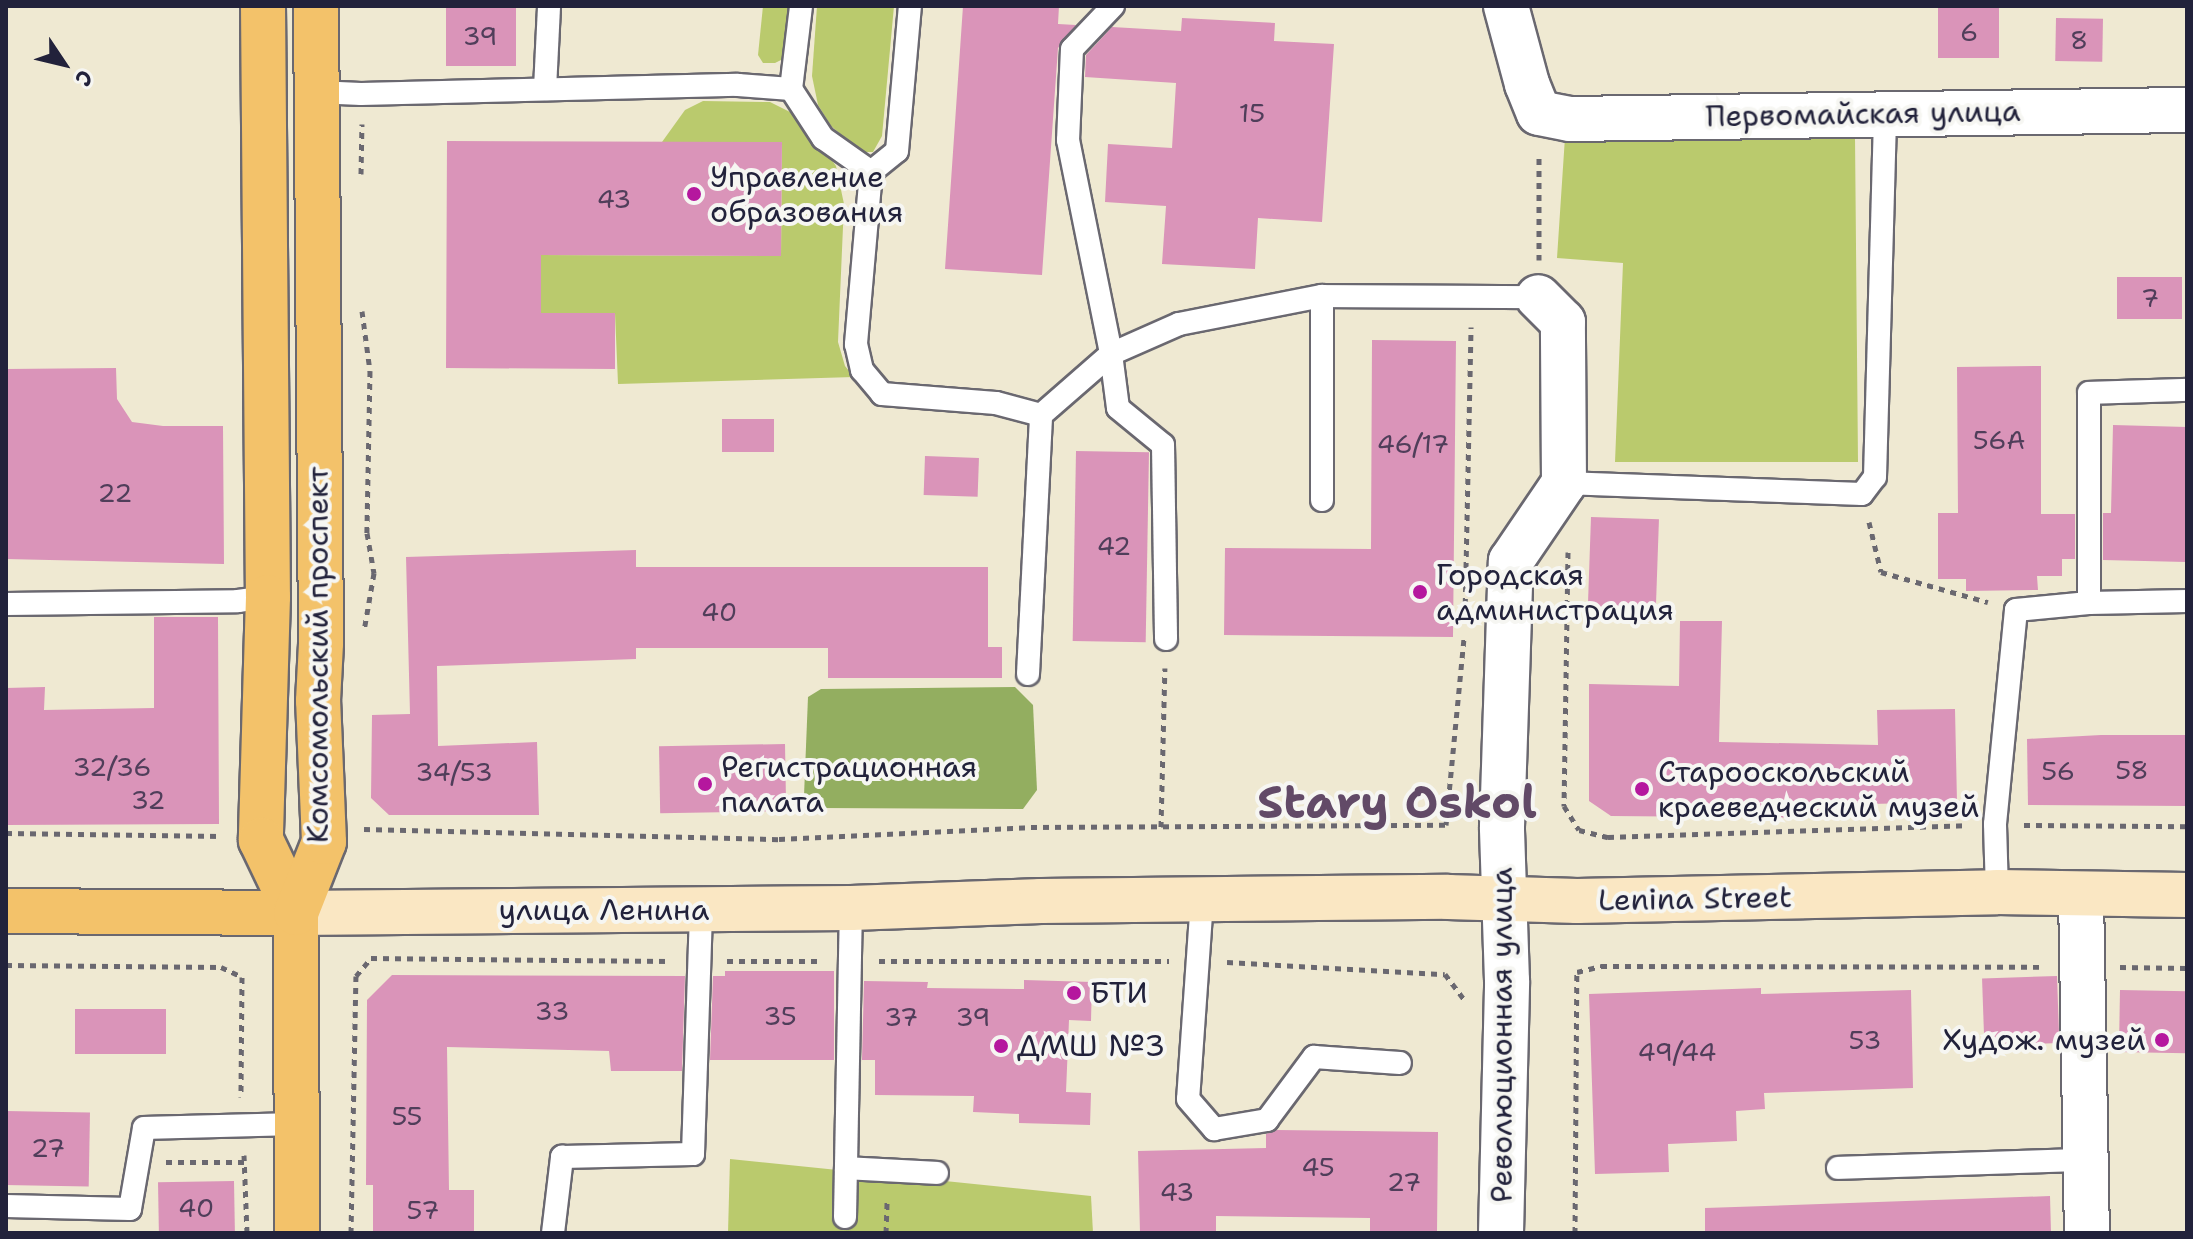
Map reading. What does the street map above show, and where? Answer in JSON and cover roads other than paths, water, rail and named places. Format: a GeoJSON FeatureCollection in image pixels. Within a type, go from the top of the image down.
{"type":"FeatureCollection","features":[{"type":"Feature","properties":{"kind":"main road","name":"Комсомольский проспект"},"geometry":{"type":"LineString","coordinates":[[263,6],[268,597],[261,840],[296,913]]}},
{"type":"Feature","properties":{"kind":"main road","name":"Комсомольский проспект"},"geometry":{"type":"LineString","coordinates":[[296,913],[324,842],[318,701],[321,643],[316,6]]}},
{"type":"Feature","properties":{"kind":"main road","name":"Lenina Street"},"geometry":{"type":"LineString","coordinates":[[1202,900],[1504,897],[1577,901],[1997,892],[2187,895]]}},
{"type":"Feature","properties":{"kind":"main road","name":"улица Ленина"},"geometry":{"type":"LineString","coordinates":[[6,911],[296,913],[701,910],[1202,900]]}},
{"type":"Feature","properties":{"kind":"main road"},"geometry":{"type":"LineString","coordinates":[[296,913],[297,1233]]}},
{"type":"Feature","properties":{"kind":"street","name":"Первомайская улица"},"geometry":{"type":"LineString","coordinates":[[1506,6],[1527,84],[1539,113],[1570,119],[2187,110]]}},
{"type":"Feature","properties":{"kind":"street"},"geometry":{"type":"LineString","coordinates":[[1538,297],[1563,322],[1564,483]]}},
{"type":"Feature","properties":{"kind":"street","name":"Революционная улица"},"geometry":{"type":"LineString","coordinates":[[1501,1233],[1507,981],[1502,827],[1511,561],[1564,483]]}},
{"type":"Feature","properties":{"kind":"street"},"geometry":{"type":"LineString","coordinates":[[2081,894],[2083,1160],[2087,1233]]}},
{"type":"Feature","properties":{"kind":"lane"},"geometry":{"type":"LineString","coordinates":[[545,89],[549,6]]}},
{"type":"Feature","properties":{"kind":"lane"},"geometry":{"type":"LineString","coordinates":[[801,6],[791,89],[823,138],[871,172]]}},
{"type":"Feature","properties":{"kind":"lane"},"geometry":{"type":"LineString","coordinates":[[910,6],[897,151],[871,172],[856,344],[862,370],[882,394],[996,403],[1041,415]]}},
{"type":"Feature","properties":{"kind":"lane"},"geometry":{"type":"LineString","coordinates":[[1113,6],[1072,49],[1068,140],[1111,354],[1118,408],[1163,445],[1166,639]]}},
{"type":"Feature","properties":{"kind":"lane"},"geometry":{"type":"LineString","coordinates":[[316,92],[361,94],[738,85],[791,89]]}},
{"type":"Feature","properties":{"kind":"lane"},"geometry":{"type":"LineString","coordinates":[[1564,483],[1862,494],[1875,477],[1885,113]]}},
{"type":"Feature","properties":{"kind":"lane"},"geometry":{"type":"LineString","coordinates":[[1322,296],[1322,500]]}},
{"type":"Feature","properties":{"kind":"lane"},"geometry":{"type":"LineString","coordinates":[[1028,674],[1041,415],[1111,354],[1179,324],[1322,296],[1538,297]]}},
{"type":"Feature","properties":{"kind":"lane"},"geometry":{"type":"LineString","coordinates":[[2089,603],[2089,393],[2187,390]]}},
{"type":"Feature","properties":{"kind":"lane"},"geometry":{"type":"LineString","coordinates":[[6,604],[238,601],[268,597]]}},
{"type":"Feature","properties":{"kind":"lane"},"geometry":{"type":"LineString","coordinates":[[1997,892],[1995,824],[2016,610],[2089,603],[2187,601]]}},
{"type":"Feature","properties":{"kind":"lane"},"geometry":{"type":"LineString","coordinates":[[1202,900],[1188,1099],[1214,1129],[1267,1120],[1314,1057],[1400,1063]]}},
{"type":"Feature","properties":{"kind":"lane"},"geometry":{"type":"LineString","coordinates":[[845,1217],[851,908]]}},
{"type":"Feature","properties":{"kind":"lane"},"geometry":{"type":"LineString","coordinates":[[553,1233],[562,1157],[693,1154],[702,962],[701,910]]}},
{"type":"Feature","properties":{"kind":"lane"},"geometry":{"type":"LineString","coordinates":[[6,1206],[130,1209],[144,1128],[295,1124]]}},
{"type":"Feature","properties":{"kind":"lane"},"geometry":{"type":"LineString","coordinates":[[1838,1168],[2083,1160]]}},
{"type":"Feature","properties":{"kind":"lane"},"geometry":{"type":"LineString","coordinates":[[846,1168],[937,1173]]}},
{"type":"Feature","properties":{"kind":"place","name":"Управление образования"},"geometry":{"type":"Point","coordinates":[694,194]}},
{"type":"Feature","properties":{"kind":"place","name":"Городская администрация"},"geometry":{"type":"Point","coordinates":[1420,592]}},
{"type":"Feature","properties":{"kind":"place","name":"Регистрационная палата"},"geometry":{"type":"Point","coordinates":[705,784]}},
{"type":"Feature","properties":{"kind":"place","name":"Старооскольский краеведческий музей"},"geometry":{"type":"Point","coordinates":[1642,789]}},
{"type":"Feature","properties":{"kind":"place","name":"БТИ"},"geometry":{"type":"Point","coordinates":[1074,993]}},
{"type":"Feature","properties":{"kind":"place","name":"Худож. музей"},"geometry":{"type":"Point","coordinates":[2162,1040]}},
{"type":"Feature","properties":{"kind":"place","name":"ДМШ №3"},"geometry":{"type":"Point","coordinates":[1001,1046]}},
{"type":"Feature","properties":{"kind":"district","name":"Stary Oskol"},"geometry":{"type":"Point","coordinates":[1397,802]}}]}
